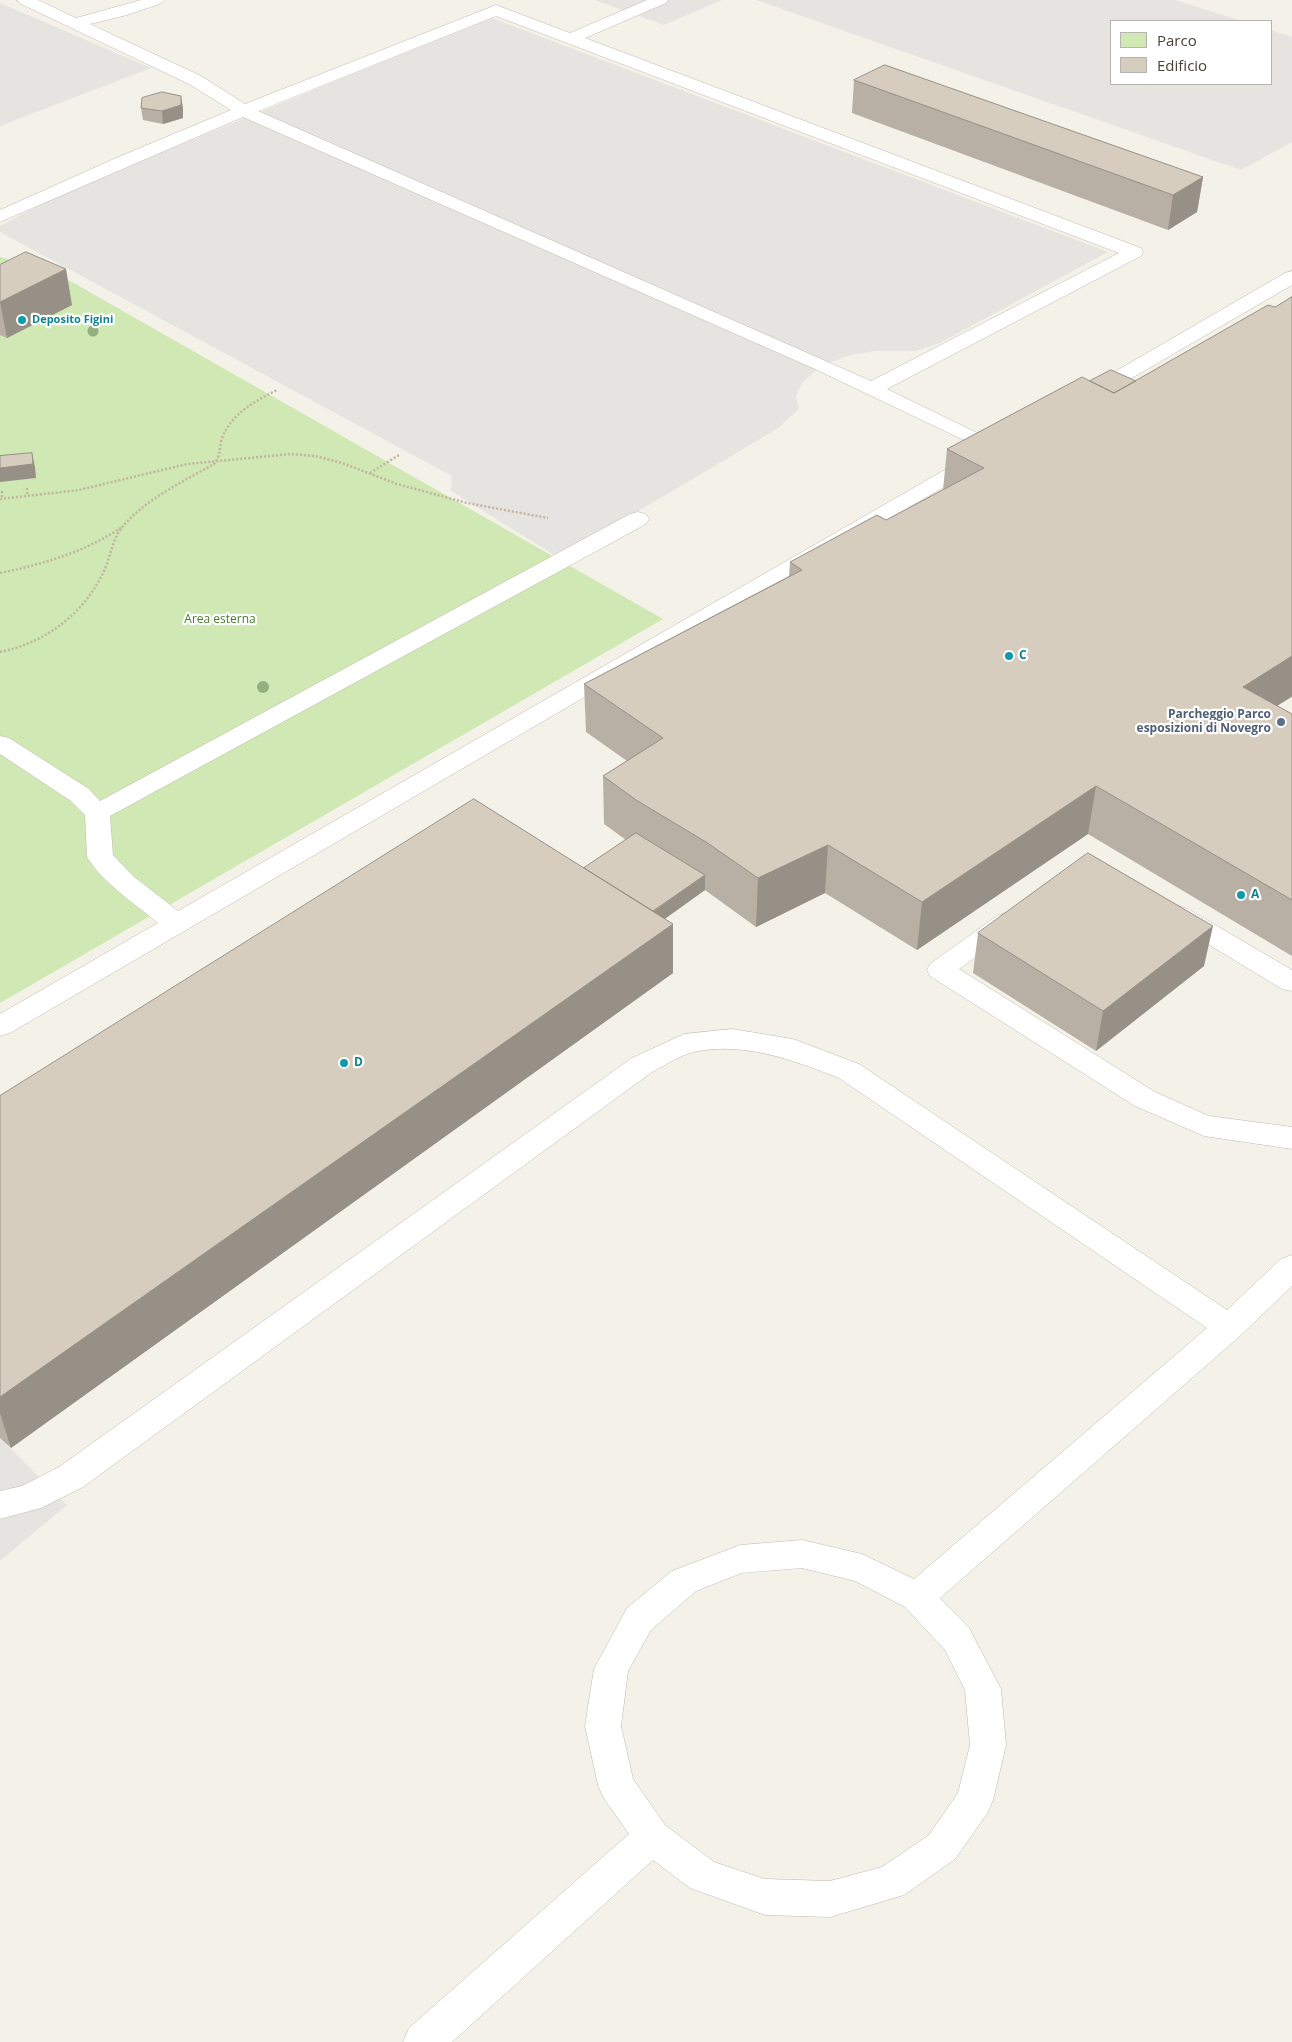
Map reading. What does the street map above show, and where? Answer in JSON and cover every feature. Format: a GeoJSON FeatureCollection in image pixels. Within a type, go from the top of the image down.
{"type":"FeatureCollection","features":[{"type":"Feature","properties":{"kind":"lane"},"geometry":{"type":"LineString","coordinates":[[0,1026],[1004,444],[871,389],[244,111],[194,80],[25,0]]}},
{"type":"Feature","properties":{"kind":"lane"},"geometry":{"type":"LineString","coordinates":[[75,23],[125,0]]}},
{"type":"Feature","properties":{"kind":"lane"},"geometry":{"type":"LineString","coordinates":[[75,23],[121,12],[156,0]]}},
{"type":"Feature","properties":{"kind":"lane"},"geometry":{"type":"LineString","coordinates":[[0,218],[42,197],[244,111],[519,0]]}},
{"type":"Feature","properties":{"kind":"lane"},"geometry":{"type":"LineString","coordinates":[[571,38],[660,0]]}},
{"type":"Feature","properties":{"kind":"lane"},"geometry":{"type":"LineString","coordinates":[[496,10],[1134,252],[871,389]]}},
{"type":"Feature","properties":{"kind":"lane"},"geometry":{"type":"LineString","coordinates":[[1071,405],[1292,277]]}},
{"type":"Feature","properties":{"kind":"lane"},"geometry":{"type":"LineString","coordinates":[[97,813],[629,524]]}},
{"type":"Feature","properties":{"kind":"lane"},"geometry":{"type":"LineString","coordinates":[[0,743],[80,796],[97,813],[100,857],[124,882],[177,924]]}},
{"type":"Feature","properties":{"kind":"lane"},"geometry":{"type":"LineString","coordinates":[[1158,903],[1292,982]]}},
{"type":"Feature","properties":{"kind":"lane"},"geometry":{"type":"LineString","coordinates":[[1027,908],[940,970],[1145,1099],[1204,1126],[1292,1138]]}},
{"type":"Feature","properties":{"kind":"lane"},"geometry":{"type":"LineString","coordinates":[[0,1505],[29,1498],[71,1477],[642,1065],[684,1044],[732,1039],[793,1049],[849,1070],[1229,1327]]}},
{"type":"Feature","properties":{"kind":"lane"},"geometry":{"type":"LineString","coordinates":[[917,1597],[1229,1327],[1292,1267]]}},
{"type":"Feature","properties":{"kind":"lane"},"geometry":{"type":"LineString","coordinates":[[802,1554],[862,1568],[917,1597],[957,1639],[982,1689],[988,1745],[975,1800],[942,1848],[892,1882],[830,1899],[765,1897],[702,1876],[652,1838],[616,1785],[603,1726],[611,1669],[639,1619],[684,1581],[740,1559],[802,1554]]}},
{"type":"Feature","properties":{"kind":"lane"},"geometry":{"type":"LineString","coordinates":[[423,2042],[652,1838]]}},
{"type":"Feature","properties":{"kind":"path"},"geometry":{"type":"LineString","coordinates":[[219,459],[221,442],[228,424],[241,409],[277,390]]}},
{"type":"Feature","properties":{"kind":"path"},"geometry":{"type":"LineString","coordinates":[[2,491],[1,498],[79,490],[178,466],[219,459],[291,454],[315,456],[342,463],[397,484],[467,503],[629,524]]}},
{"type":"Feature","properties":{"kind":"path"},"geometry":{"type":"LineString","coordinates":[[370,473],[398,456]]}},
{"type":"Feature","properties":{"kind":"path"},"geometry":{"type":"LineString","coordinates":[[0,573],[32,567],[70,556],[102,542],[159,498],[219,459]]}},
{"type":"Feature","properties":{"kind":"path"},"geometry":{"type":"LineString","coordinates":[[27,495],[28,488]]}},
{"type":"Feature","properties":{"kind":"path"},"geometry":{"type":"LineString","coordinates":[[0,652],[27,646],[44,637],[76,611],[91,593],[103,574],[113,541],[124,525]]}},
{"type":"Feature","properties":{"kind":"green space","name":"Area esterna"},"geometry":{"type":"Polygon","coordinates":[[[0,257],[44,269],[72,282],[663,619],[0,1003],[0,257]]]}},
{"type":"Feature","properties":{"kind":"shaded area"},"geometry":{"type":"Polygon","coordinates":[[[595,0],[722,0],[664,25],[595,0]]]}},
{"type":"Feature","properties":{"kind":"shaded area"},"geometry":{"type":"Polygon","coordinates":[[[756,0],[1175,0],[1239,20],[1110,20],[1110,85],[1272,85],[1272,30],[1292,37],[1292,142],[1241,170],[756,0]]]}},
{"type":"Feature","properties":{"kind":"shaded area"},"geometry":{"type":"Polygon","coordinates":[[[0,3],[151,68],[0,126],[0,3]]]}},
{"type":"Feature","properties":{"kind":"shaded area"},"geometry":{"type":"Polygon","coordinates":[[[489,17],[1108,252],[940,343],[916,351],[875,351],[851,355],[822,365],[802,383],[796,396],[799,409],[777,429],[559,558],[451,491],[452,476],[0,232],[0,226],[59,195],[489,17]]]}},
{"type":"Feature","properties":{"kind":"shaded area"},"geometry":{"type":"Polygon","coordinates":[[[0,1438],[67,1505],[0,1561],[0,1438]]]}},
{"type":"Feature","properties":{"kind":"building"},"geometry":{"type":"Polygon","coordinates":[[[885,65],[1203,177],[1173,195],[854,80],[885,65]]]}},
{"type":"Feature","properties":{"kind":"building"},"geometry":{"type":"Polygon","coordinates":[[[162,92],[181,96],[181,105],[162,111],[141,108],[142,98],[162,92]]]}},
{"type":"Feature","properties":{"kind":"building"},"geometry":{"type":"Polygon","coordinates":[[[26,252],[66,269],[0,302],[0,265],[26,252]]]}},
{"type":"Feature","properties":{"kind":"building","name":"C"},"geometry":{"type":"Polygon","coordinates":[[[1292,297],[1292,656],[1243,687],[1292,714],[1292,900],[1096,786],[922,902],[828,845],[758,878],[706,842],[636,800],[603,776],[663,738],[584,684],[802,570],[790,562],[877,515],[886,520],[984,468],[947,449],[1082,377],[1114,393],[1268,305],[1275,307],[1292,297]]]}},
{"type":"Feature","properties":{"kind":"building"},"geometry":{"type":"Polygon","coordinates":[[[1111,370],[1136,381],[1114,393],[1090,381],[1111,370]]]}},
{"type":"Feature","properties":{"kind":"building"},"geometry":{"type":"Polygon","coordinates":[[[32,453],[33,464],[0,468],[0,456],[32,453]]]}},
{"type":"Feature","properties":{"kind":"building","name":"D"},"geometry":{"type":"Polygon","coordinates":[[[474,799],[673,924],[0,1397],[0,1096],[474,799]]]}},
{"type":"Feature","properties":{"kind":"building"},"geometry":{"type":"Polygon","coordinates":[[[636,833],[705,875],[653,911],[584,868],[636,833]]]}},
{"type":"Feature","properties":{"kind":"building"},"geometry":{"type":"Polygon","coordinates":[[[1088,853],[1213,926],[1103,1011],[978,933],[1088,853]]]}},
{"type":"Feature","properties":{"kind":"place","name":"Deposito Figini"},"geometry":{"type":"Point","coordinates":[22,320]}},
{"type":"Feature","properties":{"kind":"place","name":"C"},"geometry":{"type":"Point","coordinates":[1009,656]}},
{"type":"Feature","properties":{"kind":"place","name":"Parcheggio Parco esposizioni di Novegro"},"geometry":{"type":"Point","coordinates":[1281,722]}},
{"type":"Feature","properties":{"kind":"place","name":"A"},"geometry":{"type":"Point","coordinates":[1241,895]}},
{"type":"Feature","properties":{"kind":"place","name":"D"},"geometry":{"type":"Point","coordinates":[344,1063]}}]}
